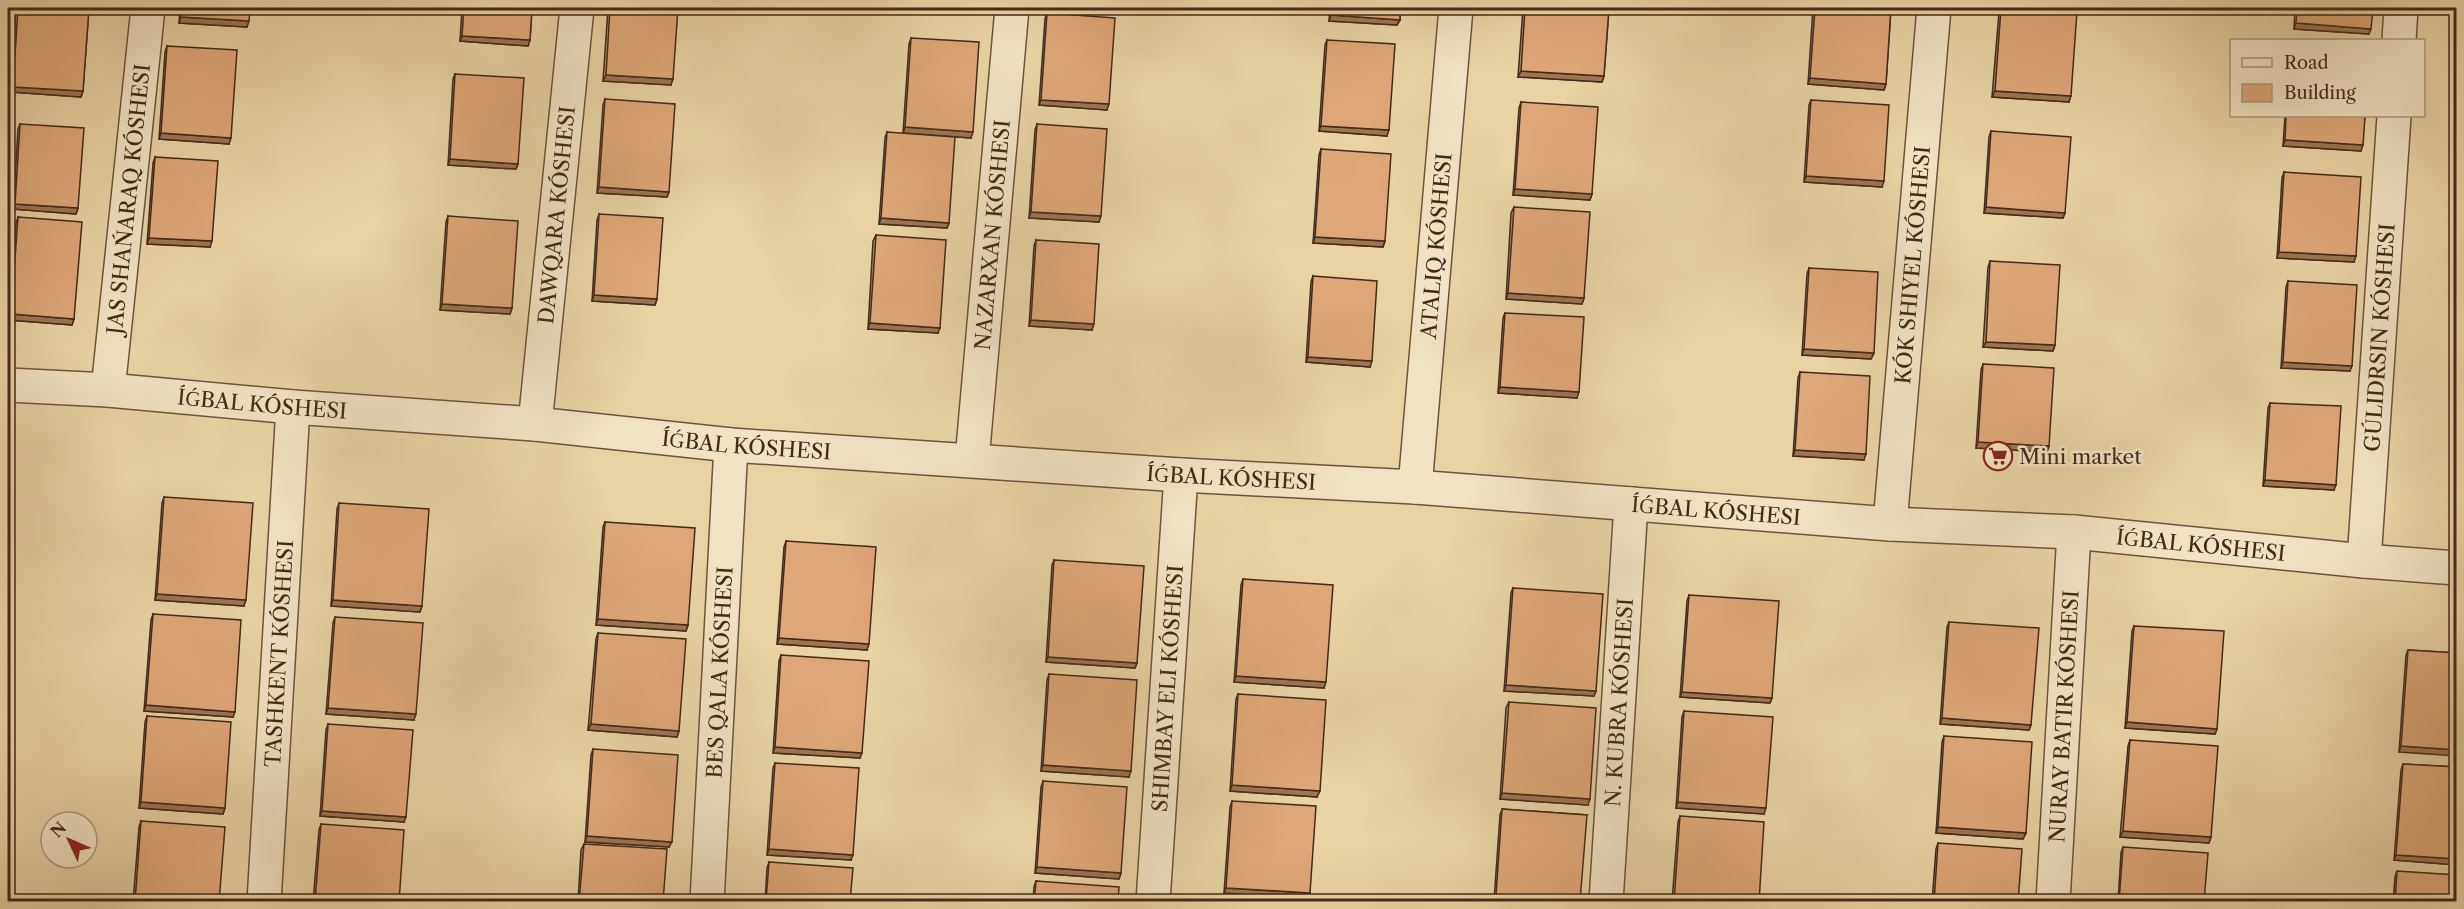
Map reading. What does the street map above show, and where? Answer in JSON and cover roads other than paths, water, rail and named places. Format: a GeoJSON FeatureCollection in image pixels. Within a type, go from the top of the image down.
{"type":"FeatureCollection","features":[{"type":"Feature","properties":{"kind":"street","name":"JAS SHAŃARAQ KÓSHESI"},"geometry":{"type":"LineString","coordinates":[[108,390],[148,8]]}},
{"type":"Feature","properties":{"kind":"street","name":"DAWQARA KÓSHESI"},"geometry":{"type":"LineString","coordinates":[[535,424],[577,8]]}},
{"type":"Feature","properties":{"kind":"street","name":"NAZARXAN KÓSHESI"},"geometry":{"type":"LineString","coordinates":[[972,460],[1012,8]]}},
{"type":"Feature","properties":{"kind":"street"},"geometry":{"type":"LineString","coordinates":[[1415,487],[1456,8]]}},
{"type":"Feature","properties":{"kind":"street","name":"KÓK SHIYEL KÓSHESI"},"geometry":{"type":"LineString","coordinates":[[1890,524],[1934,8]]}},
{"type":"Feature","properties":{"kind":"street"},"geometry":{"type":"LineString","coordinates":[[2399,39],[2401,8]]}},
{"type":"Feature","properties":{"kind":"street","name":"GÚLIDRSIN KÓSHESI"},"geometry":{"type":"LineString","coordinates":[[2364,561],[2394,117]]}},
{"type":"Feature","properties":{"kind":"street","name":"ÍǴBAL KÓSHESI"},"geometry":{"type":"LineString","coordinates":[[8,385],[108,390],[293,407],[535,424],[731,445],[1181,475],[1415,487],[1890,524],[2074,532],[2457,568]]}},
{"type":"Feature","properties":{"kind":"street","name":"TASHKENT KÓSHESI"},"geometry":{"type":"LineString","coordinates":[[264,902],[293,407]]}},
{"type":"Feature","properties":{"kind":"street","name":"BES QALA KÓSHESI"},"geometry":{"type":"LineString","coordinates":[[707,902],[731,445]]}},
{"type":"Feature","properties":{"kind":"street"},"geometry":{"type":"LineString","coordinates":[[1153,902],[1181,475]]}},
{"type":"Feature","properties":{"kind":"street","name":"N. KUBRA KÓSHESI"},"geometry":{"type":"LineString","coordinates":[[1606,902],[1631,504]]}},
{"type":"Feature","properties":{"kind":"street"},"geometry":{"type":"LineString","coordinates":[[2053,902],[2074,532]]}},
{"type":"Feature","properties":{"kind":"place","name":"Mini market"},"geometry":{"type":"Point","coordinates":[1998,456]}}]}
